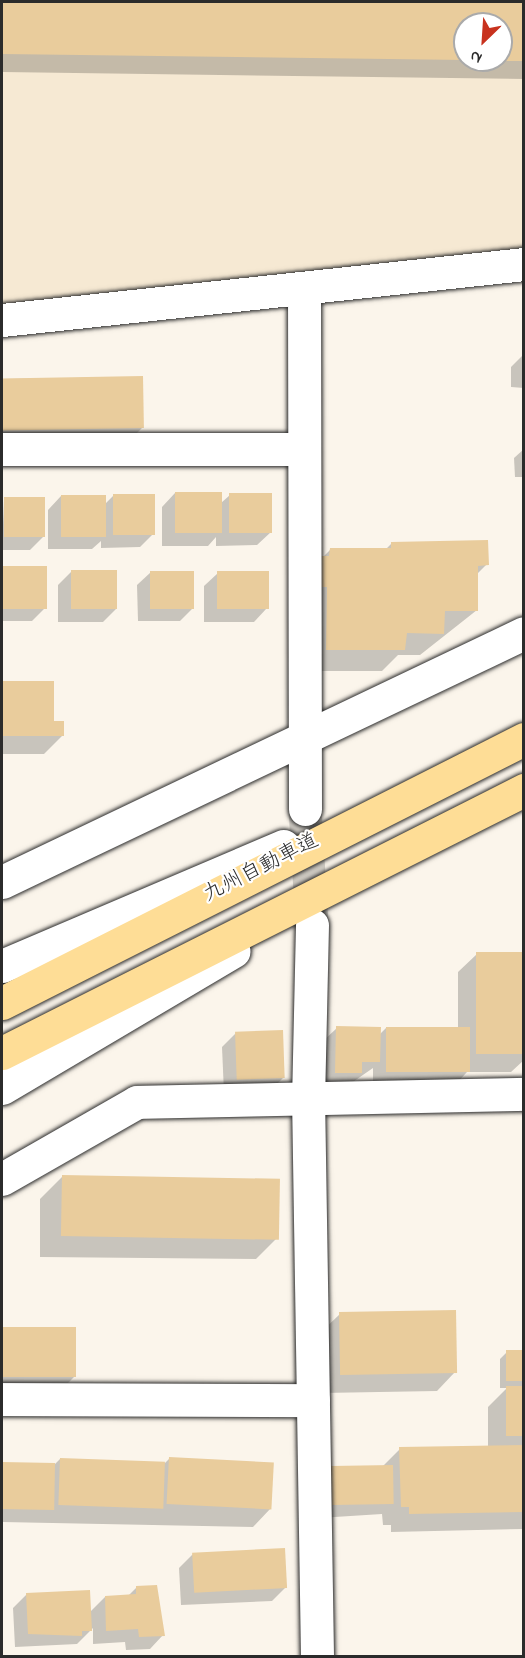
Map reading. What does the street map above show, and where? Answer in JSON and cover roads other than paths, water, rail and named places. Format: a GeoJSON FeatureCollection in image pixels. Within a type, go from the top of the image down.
{"type":"FeatureCollection","features":[{"type":"Feature","properties":{"kind":"highway","name":"九州自動車道"},"geometry":{"type":"LineString","coordinates":[[2,1003],[389,803],[524,739]]}},
{"type":"Feature","properties":{"kind":"highway"},"geometry":{"type":"LineString","coordinates":[[2,1053],[402,849],[524,790]]}},
{"type":"Feature","properties":{"kind":"street"},"geometry":{"type":"LineString","coordinates":[[2,320],[524,264]]}},
{"type":"Feature","properties":{"kind":"street"},"geometry":{"type":"LineString","coordinates":[[304,288],[302,449],[305,809]]}},
{"type":"Feature","properties":{"kind":"street"},"geometry":{"type":"LineString","coordinates":[[2,449],[302,449]]}},
{"type":"Feature","properties":{"kind":"street"},"geometry":{"type":"LineString","coordinates":[[2,882],[303,736],[524,633]]}},
{"type":"Feature","properties":{"kind":"street"},"geometry":{"type":"LineString","coordinates":[[2,966],[389,803]]}},
{"type":"Feature","properties":{"kind":"street"},"geometry":{"type":"LineString","coordinates":[[2,1088],[402,849]]}},
{"type":"Feature","properties":{"kind":"street"},"geometry":{"type":"LineString","coordinates":[[312,925],[308,1095],[317,1656]]}},
{"type":"Feature","properties":{"kind":"street"},"geometry":{"type":"LineString","coordinates":[[2,1179],[137,1102],[308,1095],[524,1094]]}},
{"type":"Feature","properties":{"kind":"street"},"geometry":{"type":"LineString","coordinates":[[2,1399],[313,1400]]}},
{"type":"Feature","properties":{"kind":"tunnel"},"geometry":{"type":"LineString","coordinates":[[305,809],[312,924]]}}]}
